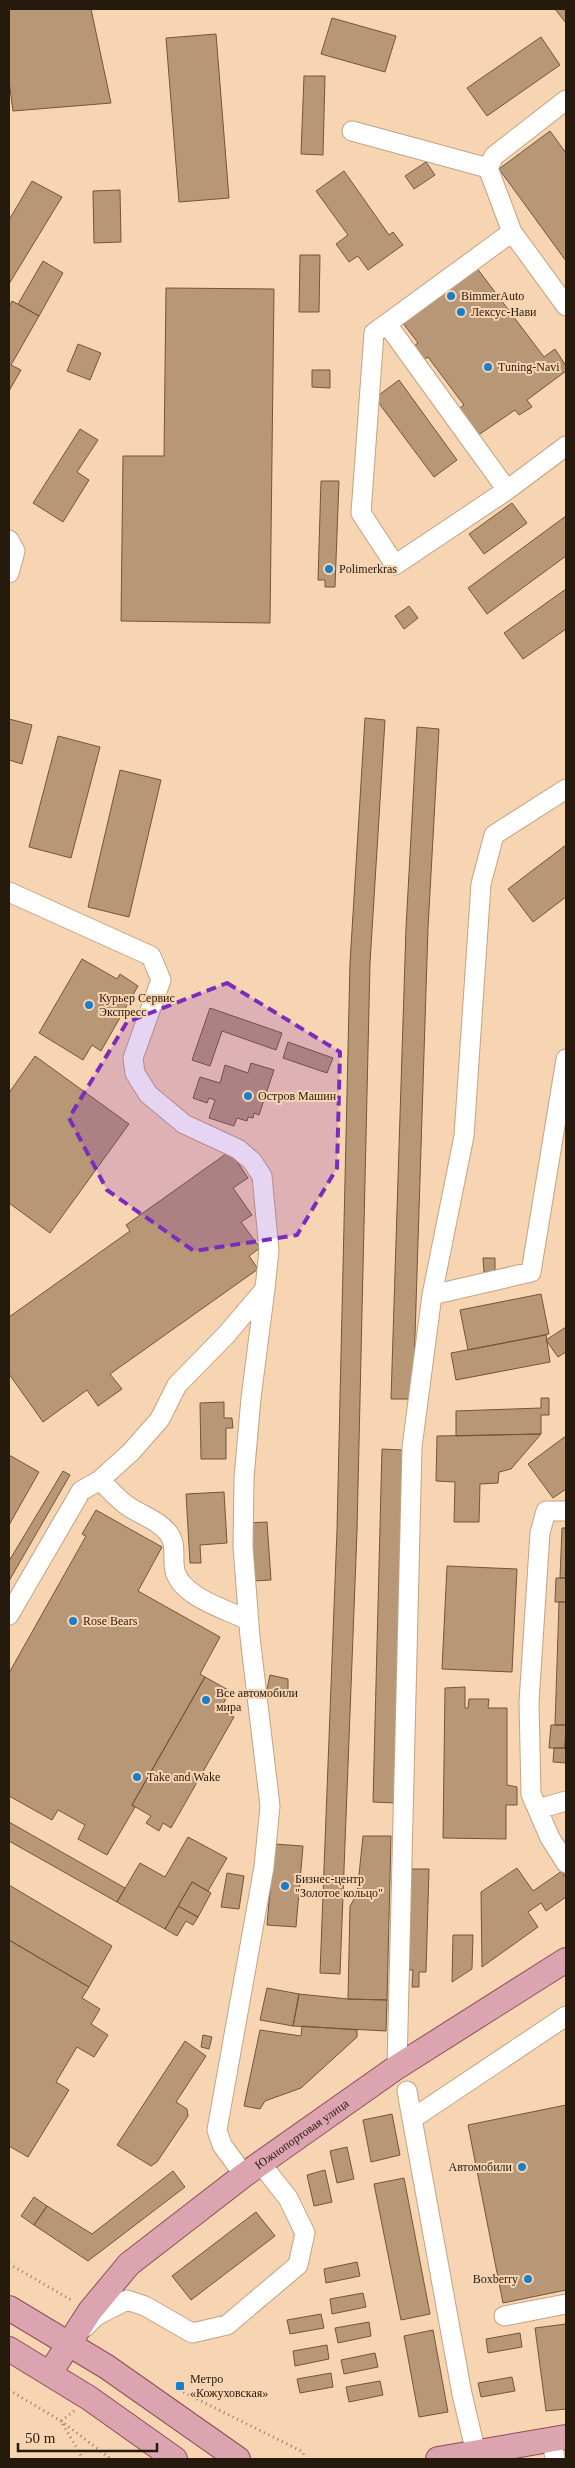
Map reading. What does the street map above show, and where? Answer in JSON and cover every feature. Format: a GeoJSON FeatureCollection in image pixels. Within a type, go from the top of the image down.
{"type":"FeatureCollection","features":[{"type":"Feature","properties":{"kind":"main road","name":"Южнопортовая улица"},"geometry":{"type":"LineString","coordinates":[[50,2373],[90,2311],[129,2264],[253,2170],[397,2067],[566,1960]]}},
{"type":"Feature","properties":{"kind":"main road"},"geometry":{"type":"LineString","coordinates":[[9,2308],[107,2367],[238,2459]]}},
{"type":"Feature","properties":{"kind":"main road"},"geometry":{"type":"LineString","coordinates":[[9,2349],[50,2373],[175,2459]]}},
{"type":"Feature","properties":{"kind":"main road"},"geometry":{"type":"LineString","coordinates":[[438,2459],[476,2453],[558,2445]]}},
{"type":"Feature","properties":{"kind":"lane"},"geometry":{"type":"LineString","coordinates":[[566,100],[494,156],[488,168],[512,232],[566,306]]}},
{"type":"Feature","properties":{"kind":"lane"},"geometry":{"type":"LineString","coordinates":[[352,131],[488,168]]}},
{"type":"Feature","properties":{"kind":"lane"},"geometry":{"type":"LineString","coordinates":[[512,232],[374,333],[361,513],[395,565],[507,490],[566,446]]}},
{"type":"Feature","properties":{"kind":"lane"},"geometry":{"type":"LineString","coordinates":[[387,324],[507,490]]}},
{"type":"Feature","properties":{"kind":"lane"},"geometry":{"type":"LineString","coordinates":[[9,540],[15,552],[9,573]]}},
{"type":"Feature","properties":{"kind":"lane"},"geometry":{"type":"LineString","coordinates":[[397,2067],[412,1447],[432,1295],[464,1136],[481,884],[494,835],[566,789]]}},
{"type":"Feature","properties":{"kind":"lane"},"geometry":{"type":"LineString","coordinates":[[9,892],[151,956],[161,980],[132,1058],[135,1073],[148,1094],[184,1124],[238,1149],[252,1161],[262,1176],[269,1250],[251,1398],[244,1478],[242,1547],[248,1620],[270,1806],[264,1867],[217,2130],[222,2145],[288,2198],[305,2233],[298,2265],[227,2325],[192,2333],[145,2306],[127,2300],[96,2316],[68,2343]]}},
{"type":"Feature","properties":{"kind":"lane"},"geometry":{"type":"LineString","coordinates":[[432,1295],[531,1272],[566,1059]]}},
{"type":"Feature","properties":{"kind":"lane"},"geometry":{"type":"LineString","coordinates":[[9,1615],[80,1491],[100,1480],[131,1452],[160,1419],[177,1385],[226,1335],[265,1289]]}},
{"type":"Feature","properties":{"kind":"lane"},"geometry":{"type":"LineString","coordinates":[[100,1480],[125,1504],[161,1525],[169,1533],[174,1544],[174,1567],[178,1580],[189,1592],[248,1620]]}},
{"type":"Feature","properties":{"kind":"lane"},"geometry":{"type":"LineString","coordinates":[[566,1511],[546,1512],[540,1533],[529,1702],[531,1794],[550,1838],[566,1863]]}},
{"type":"Feature","properties":{"kind":"lane"},"geometry":{"type":"LineString","coordinates":[[538,1809],[566,1801]]}},
{"type":"Feature","properties":{"kind":"lane"},"geometry":{"type":"LineString","coordinates":[[412,2119],[566,2016]]}},
{"type":"Feature","properties":{"kind":"lane"},"geometry":{"type":"LineString","coordinates":[[406,2091],[462,2394],[476,2453]]}},
{"type":"Feature","properties":{"kind":"lane"},"geometry":{"type":"LineString","coordinates":[[504,2316],[566,2304]]}},
{"type":"Feature","properties":{"kind":"path"},"geometry":{"type":"LineString","coordinates":[[171,2386],[303,2452],[305,2459]]}},
{"type":"Feature","properties":{"kind":"path"},"geometry":{"type":"LineString","coordinates":[[9,2390],[61,2421],[111,2459]]}},
{"type":"Feature","properties":{"kind":"path"},"geometry":{"type":"LineString","coordinates":[[61,2421],[83,2459]]}},
{"type":"Feature","properties":{"kind":"highlighted area"},"geometry":{"type":"Polygon","coordinates":[[[227,983],[340,1052],[337,1168],[297,1235],[194,1251],[107,1190],[69,1118],[127,1022],[227,983]]]}},
{"type":"Feature","properties":{"kind":"building"},"geometry":{"type":"Polygon","coordinates":[[[9,9],[91,9],[111,103],[13,111],[9,81],[9,9]]]}},
{"type":"Feature","properties":{"kind":"building"},"geometry":{"type":"Polygon","coordinates":[[[555,9],[566,9],[566,23],[555,9]]]}},
{"type":"Feature","properties":{"kind":"building"},"geometry":{"type":"Polygon","coordinates":[[[332,18],[396,36],[385,72],[321,54],[332,18]]]}},
{"type":"Feature","properties":{"kind":"building"},"geometry":{"type":"Polygon","coordinates":[[[216,34],[229,198],[179,202],[166,38],[216,34]]]}},
{"type":"Feature","properties":{"kind":"building"},"geometry":{"type":"Polygon","coordinates":[[[541,37],[560,65],[487,116],[467,88],[541,37]]]}},
{"type":"Feature","properties":{"kind":"building"},"geometry":{"type":"Polygon","coordinates":[[[304,76],[325,76],[323,155],[301,154],[304,76]]]}},
{"type":"Feature","properties":{"kind":"building"},"geometry":{"type":"Polygon","coordinates":[[[550,131],[566,153],[566,261],[499,169],[550,131]]]}},
{"type":"Feature","properties":{"kind":"building"},"geometry":{"type":"Polygon","coordinates":[[[426,162],[435,175],[414,189],[405,176],[426,162]]]}},
{"type":"Feature","properties":{"kind":"building"},"geometry":{"type":"Polygon","coordinates":[[[344,171],[389,235],[393,232],[403,245],[368,270],[358,256],[349,262],[336,244],[348,235],[316,191],[344,171]]]}},
{"type":"Feature","properties":{"kind":"building"},"geometry":{"type":"Polygon","coordinates":[[[32,181],[62,197],[9,284],[9,220],[32,181]]]}},
{"type":"Feature","properties":{"kind":"building"},"geometry":{"type":"Polygon","coordinates":[[[120,190],[121,242],[94,243],[93,191],[120,190]]]}},
{"type":"Feature","properties":{"kind":"building"},"geometry":{"type":"Polygon","coordinates":[[[300,255],[320,255],[319,312],[299,312],[300,255]]]}},
{"type":"Feature","properties":{"kind":"building"},"geometry":{"type":"Polygon","coordinates":[[[43,261],[63,273],[39,316],[18,304],[43,261]]]}},
{"type":"Feature","properties":{"kind":"building"},"geometry":{"type":"Polygon","coordinates":[[[473,263],[544,357],[555,349],[566,366],[566,371],[527,400],[532,407],[519,415],[515,410],[474,438],[455,412],[464,405],[428,357],[419,363],[409,350],[418,343],[399,318],[473,263]]]}},
{"type":"Feature","properties":{"kind":"building"},"geometry":{"type":"Polygon","coordinates":[[[166,288],[274,289],[270,623],[121,621],[123,456],[164,456],[166,288]]]}},
{"type":"Feature","properties":{"kind":"building"},"geometry":{"type":"Polygon","coordinates":[[[12,301],[39,316],[11,365],[21,370],[9,391],[9,307],[12,301]]]}},
{"type":"Feature","properties":{"kind":"building"},"geometry":{"type":"Polygon","coordinates":[[[78,344],[101,353],[90,380],[67,371],[78,344]]]}},
{"type":"Feature","properties":{"kind":"building"},"geometry":{"type":"Polygon","coordinates":[[[312,370],[330,370],[330,388],[312,387],[312,370]]]}},
{"type":"Feature","properties":{"kind":"building"},"geometry":{"type":"Polygon","coordinates":[[[399,380],[457,460],[434,477],[375,398],[399,380]]]}},
{"type":"Feature","properties":{"kind":"building"},"geometry":{"type":"Polygon","coordinates":[[[80,429],[98,440],[77,472],[89,480],[63,522],[33,503],[80,429]]]}},
{"type":"Feature","properties":{"kind":"building"},"geometry":{"type":"Polygon","coordinates":[[[321,481],[339,481],[335,587],[325,587],[325,580],[318,580],[321,481]]]}},
{"type":"Feature","properties":{"kind":"building"},"geometry":{"type":"Polygon","coordinates":[[[512,503],[527,523],[484,554],[469,534],[512,503]]]}},
{"type":"Feature","properties":{"kind":"building"},"geometry":{"type":"Polygon","coordinates":[[[566,516],[566,556],[487,614],[468,588],[566,516]]]}},
{"type":"Feature","properties":{"kind":"building"},"geometry":{"type":"Polygon","coordinates":[[[566,589],[566,629],[523,659],[504,633],[566,589]]]}},
{"type":"Feature","properties":{"kind":"building"},"geometry":{"type":"Polygon","coordinates":[[[409,606],[418,618],[404,629],[395,616],[409,606]]]}},
{"type":"Feature","properties":{"kind":"building"},"geometry":{"type":"Polygon","coordinates":[[[365,718],[385,720],[370,963],[357,1531],[340,1974],[320,1973],[337,1530],[350,963],[365,718]]]}},
{"type":"Feature","properties":{"kind":"building"},"geometry":{"type":"Polygon","coordinates":[[[9,719],[32,725],[22,764],[9,760],[9,719]]]}},
{"type":"Feature","properties":{"kind":"building"},"geometry":{"type":"Polygon","coordinates":[[[417,727],[439,729],[428,928],[413,1399],[391,1399],[406,928],[417,727]]]}},
{"type":"Feature","properties":{"kind":"building"},"geometry":{"type":"Polygon","coordinates":[[[58,736],[100,747],[71,858],[29,847],[58,736]]]}},
{"type":"Feature","properties":{"kind":"building"},"geometry":{"type":"Polygon","coordinates":[[[120,770],[161,780],[129,917],[88,907],[120,770]]]}},
{"type":"Feature","properties":{"kind":"building"},"geometry":{"type":"Polygon","coordinates":[[[566,845],[566,897],[533,922],[508,889],[566,845]]]}},
{"type":"Feature","properties":{"kind":"building"},"geometry":{"type":"Polygon","coordinates":[[[82,959],[117,979],[120,974],[138,986],[101,1051],[92,1045],[83,1060],[39,1033],[82,959]]]}},
{"type":"Feature","properties":{"kind":"building"},"geometry":{"type":"Polygon","coordinates":[[[210,1008],[282,1033],[276,1050],[222,1031],[210,1066],[192,1060],[210,1008]]]}},
{"type":"Feature","properties":{"kind":"building"},"geometry":{"type":"Polygon","coordinates":[[[288,1042],[333,1058],[327,1073],[283,1058],[288,1042]]]}},
{"type":"Feature","properties":{"kind":"building"},"geometry":{"type":"Polygon","coordinates":[[[35,1056],[129,1124],[50,1233],[9,1203],[9,1093],[35,1056]]]}},
{"type":"Feature","properties":{"kind":"building"},"geometry":{"type":"Polygon","coordinates":[[[251,1063],[274,1070],[259,1115],[254,1113],[253,1118],[248,1117],[247,1121],[237,1118],[234,1126],[209,1118],[215,1100],[209,1098],[207,1103],[193,1098],[200,1077],[220,1083],[225,1065],[248,1073],[251,1063]]]}},
{"type":"Feature","properties":{"kind":"building"},"geometry":{"type":"Polygon","coordinates":[[[230,1151],[248,1178],[233,1188],[252,1215],[241,1222],[260,1248],[249,1256],[258,1269],[110,1374],[122,1389],[98,1406],[87,1390],[43,1422],[9,1374],[9,1317],[130,1231],[126,1225],[230,1151]]]}},
{"type":"Feature","properties":{"kind":"building"},"geometry":{"type":"Polygon","coordinates":[[[483,1258],[495,1258],[495,1272],[484,1272],[483,1258]]]}},
{"type":"Feature","properties":{"kind":"building"},"geometry":{"type":"Polygon","coordinates":[[[541,1294],[549,1334],[468,1350],[460,1310],[541,1294]]]}},
{"type":"Feature","properties":{"kind":"building"},"geometry":{"type":"Polygon","coordinates":[[[566,1327],[566,1352],[558,1357],[546,1340],[566,1327]]]}},
{"type":"Feature","properties":{"kind":"building"},"geometry":{"type":"Polygon","coordinates":[[[546,1335],[550,1362],[456,1380],[451,1353],[546,1335]]]}},
{"type":"Feature","properties":{"kind":"building"},"geometry":{"type":"Polygon","coordinates":[[[541,1398],[549,1398],[549,1415],[541,1415],[541,1434],[456,1436],[456,1411],[541,1408],[541,1398]]]}},
{"type":"Feature","properties":{"kind":"building"},"geometry":{"type":"Polygon","coordinates":[[[224,1402],[224,1418],[232,1418],[233,1428],[226,1428],[226,1459],[201,1459],[200,1403],[224,1402]]]}},
{"type":"Feature","properties":{"kind":"building"},"geometry":{"type":"Polygon","coordinates":[[[541,1434],[511,1469],[499,1472],[498,1483],[480,1484],[479,1522],[454,1522],[455,1482],[436,1481],[437,1436],[541,1434]]]}},
{"type":"Feature","properties":{"kind":"building"},"geometry":{"type":"Polygon","coordinates":[[[566,1436],[566,1489],[553,1498],[528,1464],[566,1436]]]}},
{"type":"Feature","properties":{"kind":"building"},"geometry":{"type":"Polygon","coordinates":[[[382,1449],[403,1450],[395,1803],[373,1802],[382,1449]]]}},
{"type":"Feature","properties":{"kind":"building"},"geometry":{"type":"Polygon","coordinates":[[[9,1455],[39,1472],[9,1525],[9,1455]]]}},
{"type":"Feature","properties":{"kind":"building"},"geometry":{"type":"Polygon","coordinates":[[[63,1471],[70,1475],[9,1581],[9,1561],[63,1471]]]}},
{"type":"Feature","properties":{"kind":"building"},"geometry":{"type":"Polygon","coordinates":[[[224,1492],[227,1543],[200,1545],[201,1563],[190,1563],[186,1494],[224,1492]]]}},
{"type":"Feature","properties":{"kind":"building"},"geometry":{"type":"Polygon","coordinates":[[[96,1510],[162,1547],[138,1591],[220,1637],[200,1674],[205,1677],[132,1805],[135,1807],[107,1855],[78,1839],[85,1825],[58,1810],[52,1820],[9,1796],[9,1673],[86,1536],[82,1534],[96,1510]]]}},
{"type":"Feature","properties":{"kind":"building"},"geometry":{"type":"Polygon","coordinates":[[[267,1522],[271,1580],[253,1581],[249,1523],[267,1522]]]}},
{"type":"Feature","properties":{"kind":"building"},"geometry":{"type":"Polygon","coordinates":[[[562,1528],[566,1528],[566,1578],[560,1578],[562,1528]]]}},
{"type":"Feature","properties":{"kind":"building"},"geometry":{"type":"Polygon","coordinates":[[[447,1566],[517,1569],[512,1672],[442,1669],[447,1566]]]}},
{"type":"Feature","properties":{"kind":"building"},"geometry":{"type":"Polygon","coordinates":[[[556,1578],[566,1578],[566,1602],[555,1602],[556,1578]]]}},
{"type":"Feature","properties":{"kind":"building"},"geometry":{"type":"Polygon","coordinates":[[[559,1602],[566,1602],[566,1725],[555,1725],[559,1602]]]}},
{"type":"Feature","properties":{"kind":"building"},"geometry":{"type":"Polygon","coordinates":[[[270,1675],[288,1679],[288,1693],[285,1693],[284,1697],[266,1694],[270,1675]]]}},
{"type":"Feature","properties":{"kind":"building"},"geometry":{"type":"Polygon","coordinates":[[[205,1677],[230,1691],[220,1710],[234,1717],[171,1828],[163,1823],[159,1831],[146,1823],[151,1816],[132,1805],[205,1677]]]}},
{"type":"Feature","properties":{"kind":"building"},"geometry":{"type":"Polygon","coordinates":[[[465,1687],[465,1708],[468,1708],[469,1699],[489,1699],[488,1708],[507,1708],[507,1785],[517,1787],[517,1805],[506,1805],[506,1839],[443,1838],[445,1688],[465,1687]]]}},
{"type":"Feature","properties":{"kind":"building"},"geometry":{"type":"Polygon","coordinates":[[[551,1725],[566,1725],[565,1748],[549,1748],[551,1725]]]}},
{"type":"Feature","properties":{"kind":"building"},"geometry":{"type":"Polygon","coordinates":[[[566,1725],[566,1763],[553,1762],[554,1748],[565,1748],[566,1725]]]}},
{"type":"Feature","properties":{"kind":"building"},"geometry":{"type":"Polygon","coordinates":[[[9,1822],[125,1888],[117,1902],[9,1841],[9,1822]]]}},
{"type":"Feature","properties":{"kind":"building"},"geometry":{"type":"Polygon","coordinates":[[[363,1836],[391,1836],[387,2000],[348,1999],[350,1906],[357,1894],[363,1836]]]}},
{"type":"Feature","properties":{"kind":"building"},"geometry":{"type":"Polygon","coordinates":[[[188,1837],[227,1858],[208,1891],[192,1882],[165,1929],[117,1902],[140,1863],[165,1877],[188,1837]]]}},
{"type":"Feature","properties":{"kind":"building","name":"Бизнес-центр \"Золотое кольцо\""},"geometry":{"type":"Polygon","coordinates":[[[274,1844],[303,1846],[296,1927],[267,1925],[274,1844]]]}},
{"type":"Feature","properties":{"kind":"building"},"geometry":{"type":"Polygon","coordinates":[[[517,1868],[533,1891],[562,1871],[566,1878],[566,1897],[546,1911],[541,1903],[528,1912],[538,1927],[482,1967],[481,1892],[517,1868]]]}},
{"type":"Feature","properties":{"kind":"building"},"geometry":{"type":"Polygon","coordinates":[[[410,1869],[429,1869],[426,1972],[419,1972],[419,1987],[412,1987],[413,1970],[407,1970],[410,1869]]]}},
{"type":"Feature","properties":{"kind":"building"},"geometry":{"type":"Polygon","coordinates":[[[227,1873],[244,1876],[239,1909],[221,1907],[227,1873]]]}},
{"type":"Feature","properties":{"kind":"building"},"geometry":{"type":"Polygon","coordinates":[[[192,1882],[211,1893],[198,1917],[178,1906],[192,1882]]]}},
{"type":"Feature","properties":{"kind":"building"},"geometry":{"type":"Polygon","coordinates":[[[9,1885],[112,1946],[89,1987],[9,1940],[9,1885]]]}},
{"type":"Feature","properties":{"kind":"building"},"geometry":{"type":"Polygon","coordinates":[[[178,1906],[198,1917],[193,1925],[186,1921],[177,1936],[165,1929],[178,1906]]]}},
{"type":"Feature","properties":{"kind":"building"},"geometry":{"type":"Polygon","coordinates":[[[453,1935],[473,1935],[472,1969],[452,1982],[453,1935]]]}},
{"type":"Feature","properties":{"kind":"building"},"geometry":{"type":"Polygon","coordinates":[[[9,1940],[89,1987],[82,1998],[100,2009],[91,2024],[108,2035],[94,2057],[77,2047],[56,2082],[69,2090],[28,2157],[9,2146],[9,1940]]]}},
{"type":"Feature","properties":{"kind":"building"},"geometry":{"type":"Polygon","coordinates":[[[267,1988],[299,1994],[293,2026],[260,2020],[267,1988]]]}},
{"type":"Feature","properties":{"kind":"building"},"geometry":{"type":"Polygon","coordinates":[[[299,1994],[348,1999],[387,2000],[386,2031],[293,2026],[299,1994]]]}},
{"type":"Feature","properties":{"kind":"building"},"geometry":{"type":"Polygon","coordinates":[[[302,2026],[357,2030],[357,2037],[301,2088],[265,2101],[260,2109],[244,2106],[260,2030],[301,2036],[302,2026]]]}},
{"type":"Feature","properties":{"kind":"building"},"geometry":{"type":"Polygon","coordinates":[[[203,2035],[212,2037],[209,2049],[201,2047],[203,2035]]]}},
{"type":"Feature","properties":{"kind":"building"},"geometry":{"type":"Polygon","coordinates":[[[185,2041],[206,2056],[176,2102],[187,2109],[188,2116],[157,2162],[151,2166],[117,2145],[185,2041]]]}},
{"type":"Feature","properties":{"kind":"building","name":"Автомобили"},"geometry":{"type":"Polygon","coordinates":[[[566,2105],[566,2290],[503,2303],[468,2125],[566,2105]]]}},
{"type":"Feature","properties":{"kind":"building"},"geometry":{"type":"Polygon","coordinates":[[[392,2114],[400,2155],[371,2162],[363,2120],[392,2114]]]}},
{"type":"Feature","properties":{"kind":"building"},"geometry":{"type":"Polygon","coordinates":[[[347,2147],[354,2179],[337,2183],[330,2151],[347,2147]]]}},
{"type":"Feature","properties":{"kind":"building"},"geometry":{"type":"Polygon","coordinates":[[[325,2170],[332,2202],[314,2206],[307,2175],[325,2170]]]}},
{"type":"Feature","properties":{"kind":"building"},"geometry":{"type":"Polygon","coordinates":[[[173,2171],[185,2187],[88,2261],[34,2225],[47,2206],[92,2234],[173,2171]]]}},
{"type":"Feature","properties":{"kind":"building"},"geometry":{"type":"Polygon","coordinates":[[[404,2178],[430,2314],[401,2320],[374,2184],[404,2178]]]}},
{"type":"Feature","properties":{"kind":"building"},"geometry":{"type":"Polygon","coordinates":[[[34,2197],[47,2206],[34,2225],[21,2216],[34,2197]]]}},
{"type":"Feature","properties":{"kind":"building"},"geometry":{"type":"Polygon","coordinates":[[[256,2212],[275,2236],[191,2300],[172,2276],[256,2212]]]}},
{"type":"Feature","properties":{"kind":"building"},"geometry":{"type":"Polygon","coordinates":[[[357,2262],[360,2276],[326,2283],[324,2269],[357,2262]]]}},
{"type":"Feature","properties":{"kind":"building"},"geometry":{"type":"Polygon","coordinates":[[[363,2293],[366,2307],[332,2314],[330,2299],[363,2293]]]}},
{"type":"Feature","properties":{"kind":"building"},"geometry":{"type":"Polygon","coordinates":[[[321,2314],[324,2328],[290,2334],[287,2320],[321,2314]]]}},
{"type":"Feature","properties":{"kind":"building"},"geometry":{"type":"Polygon","coordinates":[[[369,2322],[371,2336],[338,2343],[335,2328],[369,2322]]]}},
{"type":"Feature","properties":{"kind":"building"},"geometry":{"type":"Polygon","coordinates":[[[566,2324],[566,2409],[546,2411],[535,2328],[566,2324]]]}},
{"type":"Feature","properties":{"kind":"building"},"geometry":{"type":"Polygon","coordinates":[[[433,2330],[448,2412],[419,2417],[404,2336],[433,2330]]]}},
{"type":"Feature","properties":{"kind":"building"},"geometry":{"type":"Polygon","coordinates":[[[520,2333],[522,2347],[488,2353],[486,2339],[520,2333]]]}},
{"type":"Feature","properties":{"kind":"building"},"geometry":{"type":"Polygon","coordinates":[[[327,2345],[329,2359],[295,2366],[293,2351],[327,2345]]]}},
{"type":"Feature","properties":{"kind":"building"},"geometry":{"type":"Polygon","coordinates":[[[375,2353],[378,2367],[344,2374],[341,2360],[375,2353]]]}},
{"type":"Feature","properties":{"kind":"building"},"geometry":{"type":"Polygon","coordinates":[[[331,2373],[333,2387],[300,2393],[297,2379],[331,2373]]]}},
{"type":"Feature","properties":{"kind":"building"},"geometry":{"type":"Polygon","coordinates":[[[512,2377],[515,2391],[481,2397],[478,2383],[512,2377]]]}},
{"type":"Feature","properties":{"kind":"building"},"geometry":{"type":"Polygon","coordinates":[[[380,2381],[383,2395],[349,2402],[346,2387],[380,2381]]]}},
{"type":"Feature","properties":{"kind":"place","name":"BimmerAuto"},"geometry":{"type":"Point","coordinates":[451,296]}},
{"type":"Feature","properties":{"kind":"place","name":"Лексус-Нави"},"geometry":{"type":"Point","coordinates":[461,312]}},
{"type":"Feature","properties":{"kind":"place","name":"Tuning-Navi"},"geometry":{"type":"Point","coordinates":[488,367]}},
{"type":"Feature","properties":{"kind":"place","name":"Polimerkras"},"geometry":{"type":"Point","coordinates":[329,569]}},
{"type":"Feature","properties":{"kind":"place","name":"Курьер Сервис Экспресс"},"geometry":{"type":"Point","coordinates":[89,1005]}},
{"type":"Feature","properties":{"kind":"place","name":"Остров Машин"},"geometry":{"type":"Point","coordinates":[248,1096]}},
{"type":"Feature","properties":{"kind":"place","name":"Rose Bears"},"geometry":{"type":"Point","coordinates":[73,1621]}},
{"type":"Feature","properties":{"kind":"place","name":"Все автомобили мира"},"geometry":{"type":"Point","coordinates":[206,1700]}},
{"type":"Feature","properties":{"kind":"place","name":"Take and Wake"},"geometry":{"type":"Point","coordinates":[137,1777]}},
{"type":"Feature","properties":{"kind":"place","name":"Бизнес-центр \"Золотое кольцо\""},"geometry":{"type":"Point","coordinates":[285,1886]}},
{"type":"Feature","properties":{"kind":"place","name":"Автомобили"},"geometry":{"type":"Point","coordinates":[522,2167]}},
{"type":"Feature","properties":{"kind":"place","name":"Boxberry"},"geometry":{"type":"Point","coordinates":[528,2279]}},
{"type":"Feature","properties":{"kind":"place","name":"Метро «Кожуховская»"},"geometry":{"type":"Point","coordinates":[180,2386]}}]}
